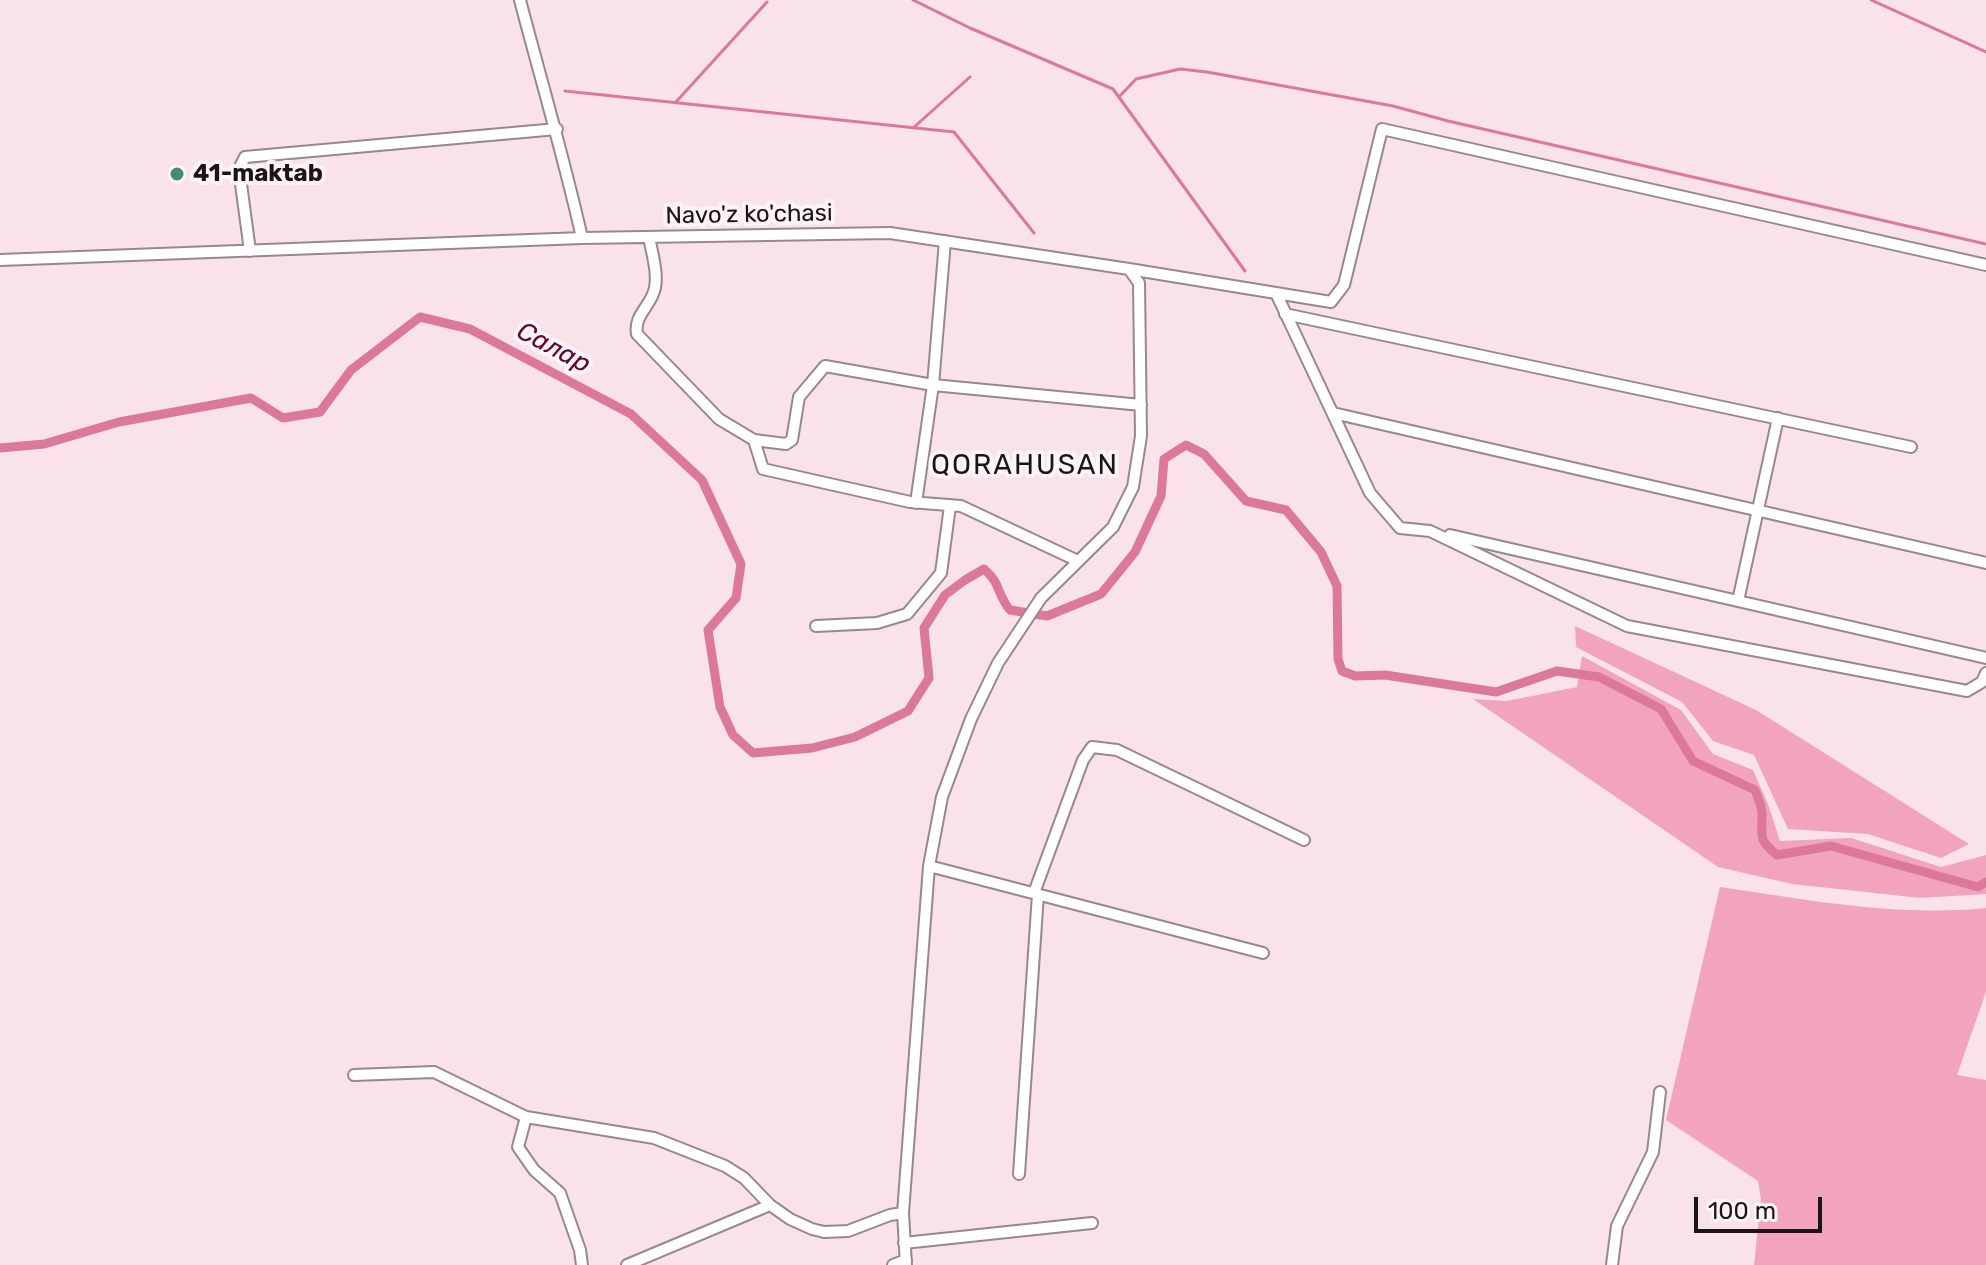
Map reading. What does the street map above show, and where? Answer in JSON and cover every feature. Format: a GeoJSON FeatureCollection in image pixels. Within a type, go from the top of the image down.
{"type":"FeatureCollection","features":[{"type":"Feature","properties":{"kind":"street"},"geometry":{"type":"LineString","coordinates":[[520,0],[557,129],[582,238]]}},
{"type":"Feature","properties":{"kind":"street"},"geometry":{"type":"LineString","coordinates":[[250,251],[239,169],[245,157],[557,129]]}},
{"type":"Feature","properties":{"kind":"street","name":"Navo'z ko'chasi"},"geometry":{"type":"LineString","coordinates":[[0,260],[582,238],[890,233],[1331,302],[1344,285],[1382,129],[1986,265]]}},
{"type":"Feature","properties":{"kind":"street"},"geometry":{"type":"LineString","coordinates":[[649,237],[654,294],[638,317],[635,326],[637,334],[719,419],[754,440],[786,444],[792,440],[799,397],[825,366],[933,385],[1141,405]]}},
{"type":"Feature","properties":{"kind":"street"},"geometry":{"type":"LineString","coordinates":[[916,503],[933,385],[945,241]]}},
{"type":"Feature","properties":{"kind":"street"},"geometry":{"type":"LineString","coordinates":[[893,1265],[906,1263],[903,1213],[929,866],[942,797],[983,690],[1021,627],[1041,598],[1113,527],[1133,487],[1141,436],[1139,283],[1129,269]]}},
{"type":"Feature","properties":{"kind":"street"},"geometry":{"type":"LineString","coordinates":[[1139,283],[1154,273]]}},
{"type":"Feature","properties":{"kind":"street"},"geometry":{"type":"LineString","coordinates":[[1276,293],[1370,493],[1400,528],[1430,531],[1986,658]]}},
{"type":"Feature","properties":{"kind":"street"},"geometry":{"type":"LineString","coordinates":[[1285,314],[1911,447]]}},
{"type":"Feature","properties":{"kind":"street"},"geometry":{"type":"LineString","coordinates":[[1333,413],[1986,563]]}},
{"type":"Feature","properties":{"kind":"street"},"geometry":{"type":"LineString","coordinates":[[1738,601],[1778,418]]}},
{"type":"Feature","properties":{"kind":"street"},"geometry":{"type":"LineString","coordinates":[[754,440],[760,464],[769,472],[916,503],[961,506],[1078,561]]}},
{"type":"Feature","properties":{"kind":"street"},"geometry":{"type":"LineString","coordinates":[[816,626],[877,623],[907,614],[941,573],[950,506]]}},
{"type":"Feature","properties":{"kind":"street"},"geometry":{"type":"LineString","coordinates":[[1430,531],[1627,626],[1967,691],[1982,682],[1986,673]]}},
{"type":"Feature","properties":{"kind":"street"},"geometry":{"type":"LineString","coordinates":[[1019,1174],[1036,893],[1083,760],[1092,747],[1117,750],[1304,840]]}},
{"type":"Feature","properties":{"kind":"street"},"geometry":{"type":"LineString","coordinates":[[929,866],[1263,953]]}},
{"type":"Feature","properties":{"kind":"street"},"geometry":{"type":"LineString","coordinates":[[354,1075],[434,1072],[526,1117],[654,1138],[725,1166],[744,1178],[770,1205],[812,1229],[837,1233],[903,1213]]}},
{"type":"Feature","properties":{"kind":"street"},"geometry":{"type":"LineString","coordinates":[[1612,1265],[1617,1226],[1653,1152],[1660,1092]]}},
{"type":"Feature","properties":{"kind":"street"},"geometry":{"type":"LineString","coordinates":[[526,1117],[518,1147],[534,1170],[560,1193],[580,1250],[582,1265]]}},
{"type":"Feature","properties":{"kind":"street"},"geometry":{"type":"LineString","coordinates":[[627,1265],[770,1205]]}},
{"type":"Feature","properties":{"kind":"street"},"geometry":{"type":"LineString","coordinates":[[904,1243],[1092,1223]]}},
{"type":"Feature","properties":{"kind":"shaded area"},"geometry":{"type":"Polygon","coordinates":[[[1575,626],[1756,710],[1969,844],[1941,858],[1868,834],[1788,829],[1754,755],[1713,741],[1682,702],[1576,647],[1575,626]]]}},
{"type":"Feature","properties":{"kind":"shaded area"},"geometry":{"type":"Polygon","coordinates":[[[1582,656],[1681,710],[1713,754],[1753,770],[1780,841],[1851,838],[1941,867],[1986,855],[1986,894],[1920,898],[1792,884],[1718,867],[1473,699],[1507,701],[1577,687],[1582,656]]]}},
{"type":"Feature","properties":{"kind":"shaded area"},"geometry":{"type":"Polygon","coordinates":[[[1720,887],[1886,909],[1986,908],[1986,992],[1957,1075],[1986,1080],[1986,1265],[1754,1265],[1761,1199],[1758,1181],[1666,1120],[1720,887]]]}},
{"type":"Feature","properties":{"kind":"waterway"},"geometry":{"type":"LineString","coordinates":[[913,0],[970,28],[1113,89],[1245,271]]}},
{"type":"Feature","properties":{"kind":"waterway"},"geometry":{"type":"LineString","coordinates":[[1871,0],[1986,52]]}},
{"type":"Feature","properties":{"kind":"waterway"},"geometry":{"type":"LineString","coordinates":[[675,103],[767,2]]}},
{"type":"Feature","properties":{"kind":"waterway"},"geometry":{"type":"LineString","coordinates":[[1119,97],[1136,79],[1180,69],[1207,72],[1393,106],[1986,244]]}},
{"type":"Feature","properties":{"kind":"waterway"},"geometry":{"type":"LineString","coordinates":[[913,128],[970,77]]}},
{"type":"Feature","properties":{"kind":"waterway"},"geometry":{"type":"LineString","coordinates":[[565,91],[954,132],[1034,233]]}},
{"type":"Feature","properties":{"kind":"waterway","name":"Салар"},"geometry":{"type":"LineString","coordinates":[[0,448],[44,444],[119,422],[251,398],[283,418],[320,412],[351,370],[420,317],[470,329],[631,414],[702,480],[741,564],[736,598],[708,630],[720,707],[733,735],[753,753],[812,748],[855,737],[908,711],[929,678],[924,628],[945,595],[984,569],[1010,610],[1047,616],[1101,594],[1135,552],[1161,496],[1164,459],[1186,445],[1204,454],[1246,501],[1286,510],[1321,552],[1337,586],[1338,659],[1342,671],[1355,676],[1385,675],[1496,692],[1557,671],[1599,677],[1661,709],[1693,761],[1755,790],[1762,810],[1762,838],[1777,855],[1831,846],[1978,887],[1986,882]]}},
{"type":"Feature","properties":{"kind":"place","name":"41-maktab"},"geometry":{"type":"Point","coordinates":[177,174]}},
{"type":"Feature","properties":{"kind":"district","name":"QORAHUSAN"},"geometry":{"type":"Point","coordinates":[1025,466]}}]}
